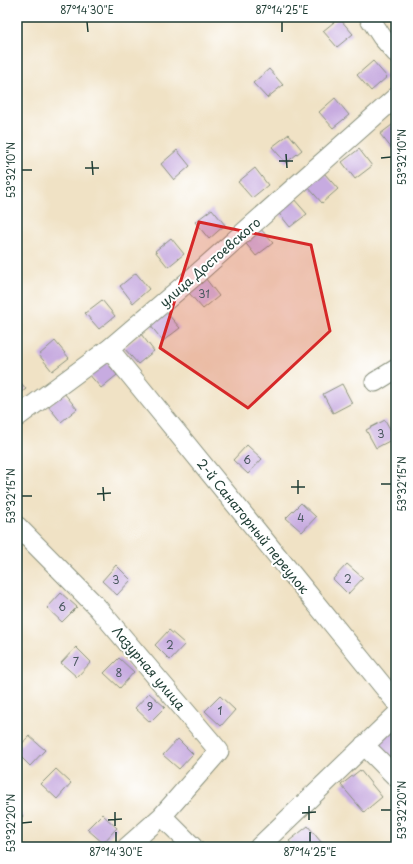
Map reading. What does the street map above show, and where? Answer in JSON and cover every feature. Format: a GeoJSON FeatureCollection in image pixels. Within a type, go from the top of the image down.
{"type":"FeatureCollection","features":[{"type":"Feature","properties":{"kind":"street"},"geometry":{"type":"LineString","coordinates":[[368,17],[382,37],[396,53]]}},
{"type":"Feature","properties":{"kind":"street","name":"улица Достоевского"},"geometry":{"type":"LineString","coordinates":[[17,417],[109,349],[198,273],[396,97]]}},
{"type":"Feature","properties":{"kind":"street","name":"2-й Санаторный переулок"},"geometry":{"type":"LineString","coordinates":[[109,349],[396,702]]}},
{"type":"Feature","properties":{"kind":"street"},"geometry":{"type":"LineString","coordinates":[[376,382],[396,369]]}},
{"type":"Feature","properties":{"kind":"street","name":"Лазурная улица"},"geometry":{"type":"LineString","coordinates":[[17,526],[97,607],[219,750],[162,816],[127,847]]}},
{"type":"Feature","properties":{"kind":"street"},"geometry":{"type":"LineString","coordinates":[[259,847],[396,716]]}},
{"type":"Feature","properties":{"kind":"street"},"geometry":{"type":"LineString","coordinates":[[364,745],[396,777]]}},
{"type":"Feature","properties":{"kind":"street"},"geometry":{"type":"LineString","coordinates":[[162,816],[193,847]]}},
{"type":"Feature","properties":{"kind":"highlighted area"},"geometry":{"type":"Polygon","coordinates":[[[199,222],[311,245],[330,331],[248,408],[160,348],[199,222]]]}},
{"type":"Feature","properties":{"kind":"building"},"geometry":{"type":"Polygon","coordinates":[[[339,18],[353,34],[337,47],[323,31],[339,18]]]}},
{"type":"Feature","properties":{"kind":"building"},"geometry":{"type":"Polygon","coordinates":[[[373,61],[387,77],[371,91],[357,75],[373,61]]]}},
{"type":"Feature","properties":{"kind":"building"},"geometry":{"type":"Polygon","coordinates":[[[269,69],[283,85],[267,98],[253,83],[269,69]]]}},
{"type":"Feature","properties":{"kind":"building"},"geometry":{"type":"Polygon","coordinates":[[[335,98],[349,115],[333,128],[319,112],[335,98]]]}},
{"type":"Feature","properties":{"kind":"building"},"geometry":{"type":"Polygon","coordinates":[[[396,122],[396,148],[393,150],[380,134],[396,122]]]}},
{"type":"Feature","properties":{"kind":"building"},"geometry":{"type":"Polygon","coordinates":[[[289,134],[302,150],[286,163],[272,147],[289,134]]]}},
{"type":"Feature","properties":{"kind":"building"},"geometry":{"type":"Polygon","coordinates":[[[359,149],[372,166],[355,179],[342,162],[359,149]]]}},
{"type":"Feature","properties":{"kind":"building"},"geometry":{"type":"Polygon","coordinates":[[[177,150],[190,166],[174,180],[161,164],[177,150]]]}},
{"type":"Feature","properties":{"kind":"building"},"geometry":{"type":"Polygon","coordinates":[[[255,168],[268,185],[252,198],[238,182],[255,168]]]}},
{"type":"Feature","properties":{"kind":"building"},"geometry":{"type":"Polygon","coordinates":[[[324,173],[338,189],[322,203],[308,187],[324,173]]]}},
{"type":"Feature","properties":{"kind":"building"},"geometry":{"type":"Polygon","coordinates":[[[293,198],[307,214],[290,227],[277,211],[293,198]]]}},
{"type":"Feature","properties":{"kind":"building"},"geometry":{"type":"Polygon","coordinates":[[[212,209],[225,225],[209,239],[195,222],[212,209]]]}},
{"type":"Feature","properties":{"kind":"building"},"geometry":{"type":"Polygon","coordinates":[[[259,227],[273,243],[256,256],[243,240],[259,227]]]}},
{"type":"Feature","properties":{"kind":"building"},"geometry":{"type":"Polygon","coordinates":[[[171,238],[184,254],[168,267],[155,251],[171,238]]]}},
{"type":"Feature","properties":{"kind":"building"},"geometry":{"type":"Polygon","coordinates":[[[136,273],[149,289],[133,303],[120,286],[136,273]]]}},
{"type":"Feature","properties":{"kind":"building"},"geometry":{"type":"Polygon","coordinates":[[[206,279],[219,296],[203,309],[189,293],[206,279]]]}},
{"type":"Feature","properties":{"kind":"building"},"geometry":{"type":"Polygon","coordinates":[[[102,300],[115,316],[99,329],[85,313],[102,300]]]}},
{"type":"Feature","properties":{"kind":"building"},"geometry":{"type":"Polygon","coordinates":[[[166,312],[180,328],[163,341],[150,325],[166,312]]]}},
{"type":"Feature","properties":{"kind":"building"},"geometry":{"type":"Polygon","coordinates":[[[141,334],[154,351],[138,364],[124,348],[141,334]]]}},
{"type":"Feature","properties":{"kind":"building"},"geometry":{"type":"Polygon","coordinates":[[[55,341],[69,358],[52,371],[39,355],[55,341]]]}},
{"type":"Feature","properties":{"kind":"building"},"geometry":{"type":"Polygon","coordinates":[[[104,359],[117,375],[101,388],[87,372],[104,359]]]}},
{"type":"Feature","properties":{"kind":"building"},"geometry":{"type":"Polygon","coordinates":[[[17,378],[26,389],[17,396],[17,378]]]}},
{"type":"Feature","properties":{"kind":"building"},"geometry":{"type":"Polygon","coordinates":[[[342,384],[352,403],[333,413],[323,394],[342,384]]]}},
{"type":"Feature","properties":{"kind":"building"},"geometry":{"type":"Polygon","coordinates":[[[64,393],[77,409],[61,422],[48,406],[64,393]]]}},
{"type":"Feature","properties":{"kind":"building"},"geometry":{"type":"Polygon","coordinates":[[[385,420],[395,438],[376,448],[366,430],[385,420]]]}},
{"type":"Feature","properties":{"kind":"building"},"geometry":{"type":"Polygon","coordinates":[[[247,445],[262,459],[248,474],[233,460],[247,445]]]}},
{"type":"Feature","properties":{"kind":"building"},"geometry":{"type":"Polygon","coordinates":[[[301,503],[316,517],[302,532],[286,518],[301,503]]]}},
{"type":"Feature","properties":{"kind":"building"},"geometry":{"type":"Polygon","coordinates":[[[347,564],[363,578],[348,594],[333,579],[347,564]]]}},
{"type":"Feature","properties":{"kind":"building"},"geometry":{"type":"Polygon","coordinates":[[[116,565],[131,580],[117,595],[102,581],[116,565]]]}},
{"type":"Feature","properties":{"kind":"building"},"geometry":{"type":"Polygon","coordinates":[[[61,593],[77,607],[62,622],[47,608],[61,593]]]}},
{"type":"Feature","properties":{"kind":"building"},"geometry":{"type":"Polygon","coordinates":[[[169,630],[185,644],[170,660],[155,645],[169,630]]]}},
{"type":"Feature","properties":{"kind":"building"},"geometry":{"type":"Polygon","coordinates":[[[76,647],[91,662],[77,677],[61,663],[76,647]]]}},
{"type":"Feature","properties":{"kind":"building"},"geometry":{"type":"Polygon","coordinates":[[[119,658],[134,672],[120,688],[104,673],[119,658]]]}},
{"type":"Feature","properties":{"kind":"building"},"geometry":{"type":"Polygon","coordinates":[[[149,693],[165,707],[150,722],[135,708],[149,693]]]}},
{"type":"Feature","properties":{"kind":"building"},"geometry":{"type":"Polygon","coordinates":[[[220,696],[235,710],[221,726],[205,711],[220,696]]]}},
{"type":"Feature","properties":{"kind":"building"},"geometry":{"type":"Polygon","coordinates":[[[394,728],[396,730],[396,768],[376,743],[394,728]]]}},
{"type":"Feature","properties":{"kind":"building"},"geometry":{"type":"Polygon","coordinates":[[[29,736],[45,750],[30,766],[17,753],[17,749],[29,736]]]}},
{"type":"Feature","properties":{"kind":"building"},"geometry":{"type":"Polygon","coordinates":[[[178,739],[193,754],[179,769],[163,755],[178,739]]]}},
{"type":"Feature","properties":{"kind":"building"},"geometry":{"type":"Polygon","coordinates":[[[56,769],[71,783],[57,799],[41,784],[56,769]]]}},
{"type":"Feature","properties":{"kind":"building"},"geometry":{"type":"Polygon","coordinates":[[[360,770],[382,797],[364,812],[341,785],[360,770]]]}},
{"type":"Feature","properties":{"kind":"building"},"geometry":{"type":"Polygon","coordinates":[[[17,810],[23,816],[17,822],[17,810]]]}},
{"type":"Feature","properties":{"kind":"building"},"geometry":{"type":"Polygon","coordinates":[[[102,814],[117,828],[103,843],[87,829],[102,814]]]}},
{"type":"Feature","properties":{"kind":"building"},"geometry":{"type":"Polygon","coordinates":[[[308,826],[325,847],[294,847],[289,841],[308,826]]]}}]}
